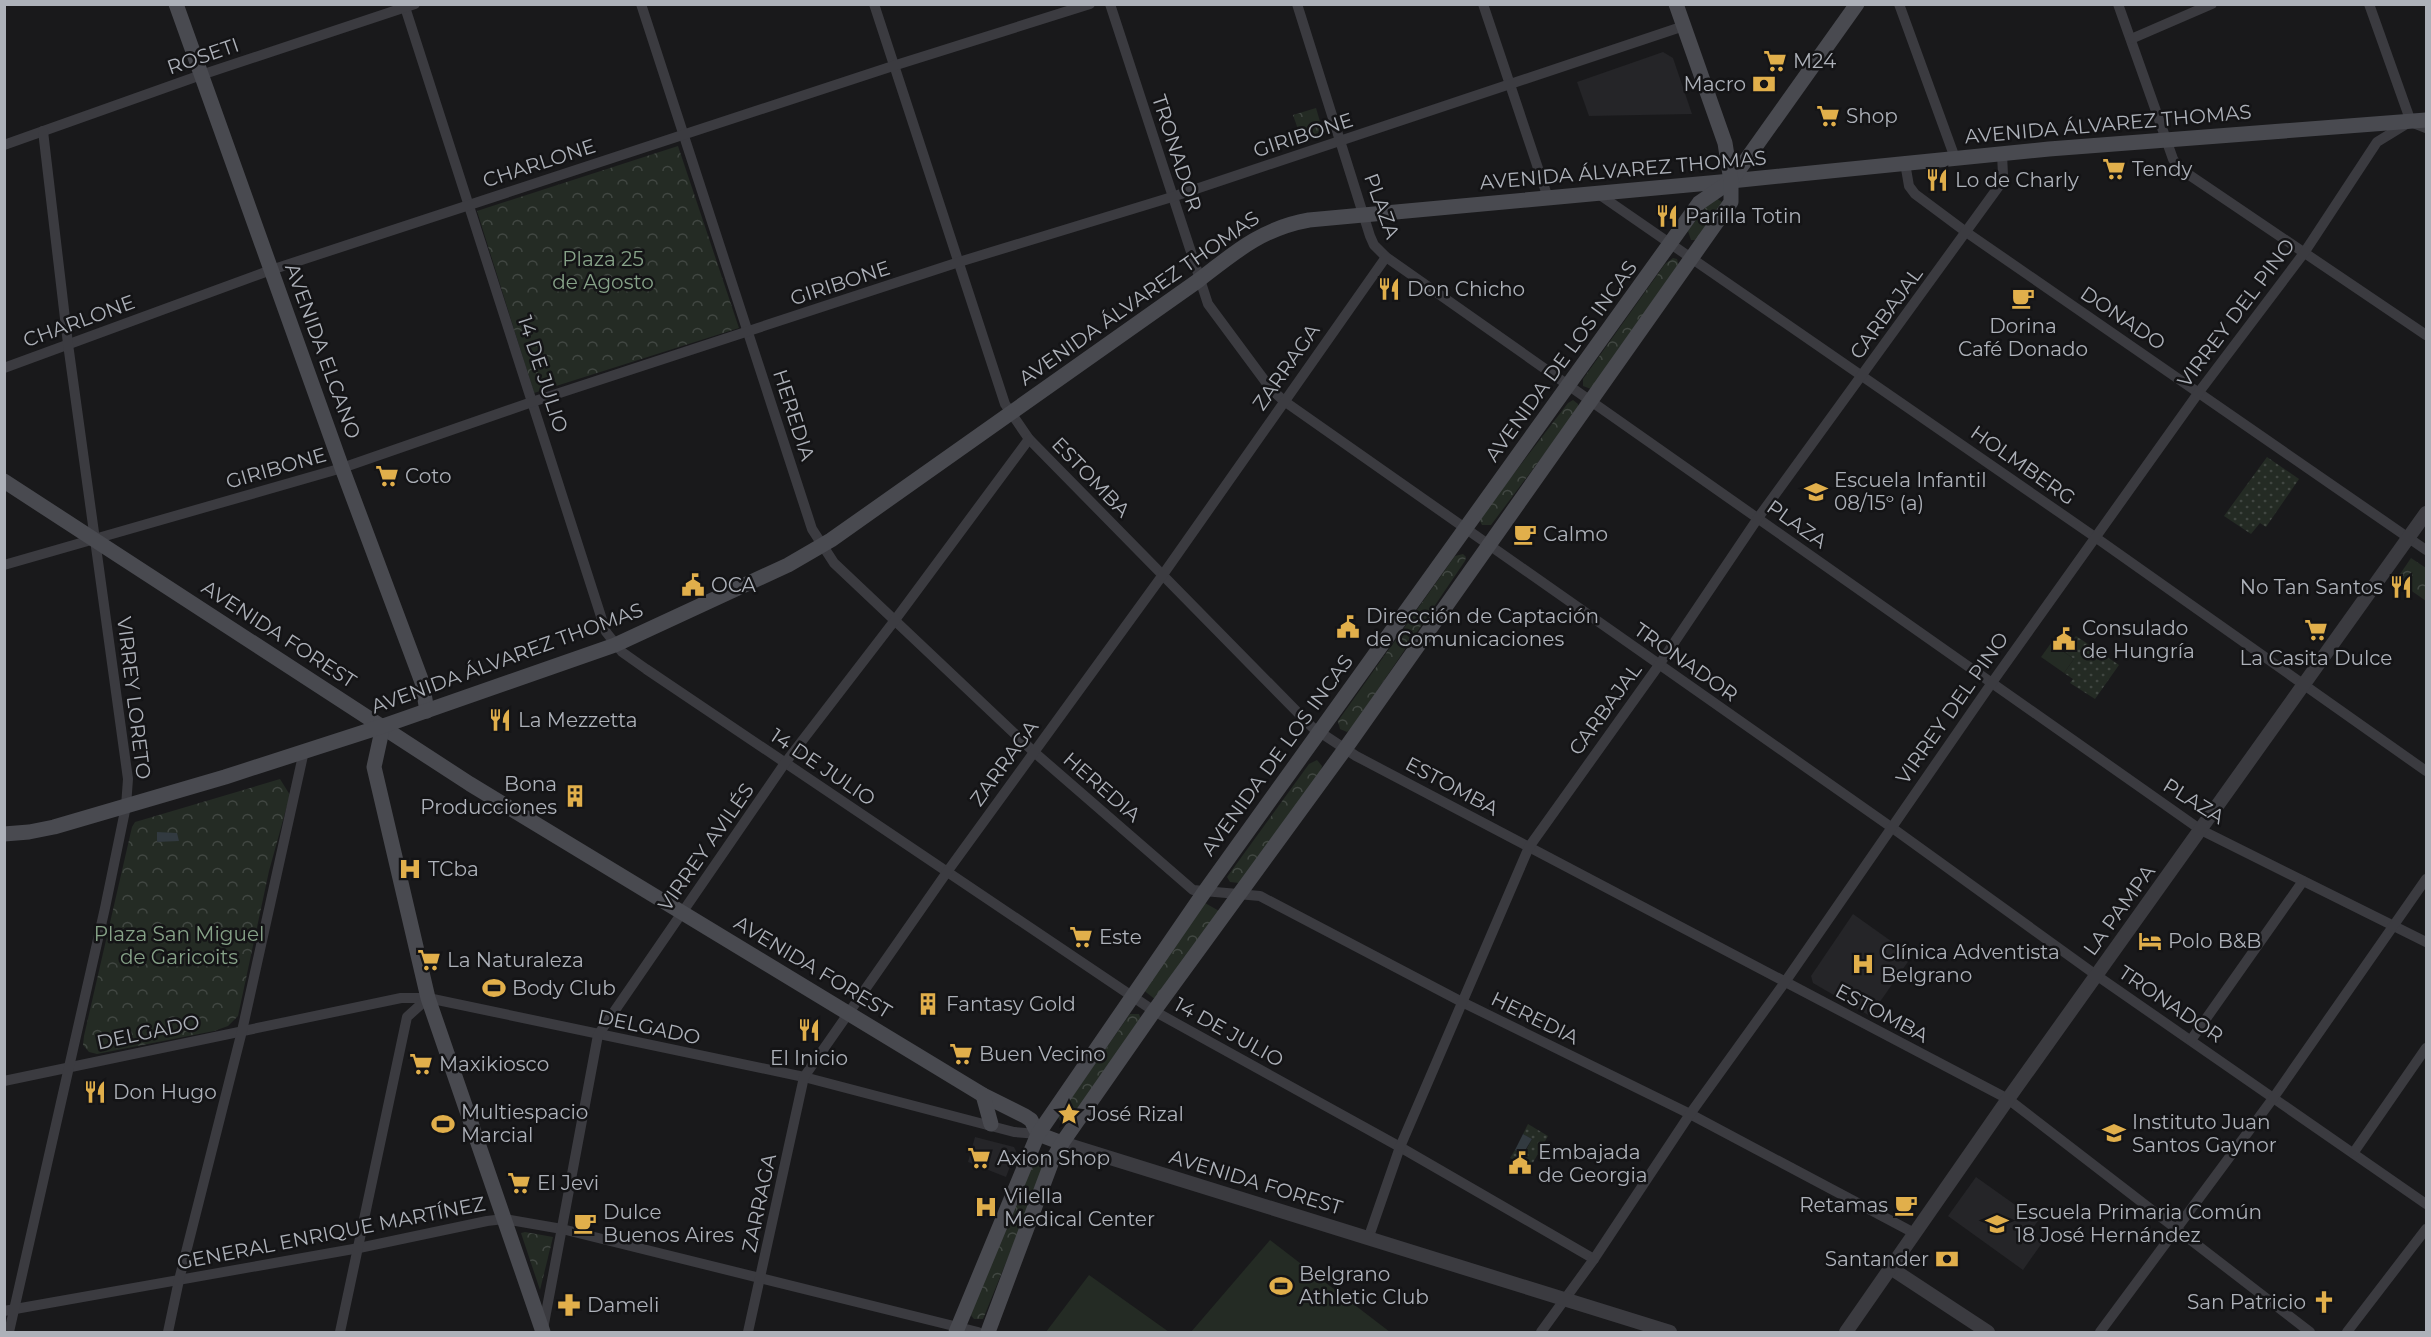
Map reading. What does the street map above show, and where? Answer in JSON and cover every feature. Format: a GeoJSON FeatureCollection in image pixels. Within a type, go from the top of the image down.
{"type":"FeatureCollection","features":[{"type":"Feature","properties":{"kind":"main road","name":"AVENIDA ELCANO"},"geometry":{"type":"LineString","coordinates":[[176,4],[342,468],[423,682],[427,711]]}},
{"type":"Feature","properties":{"kind":"main road"},"geometry":{"type":"LineString","coordinates":[[1677,4],[1725,143],[1731,181]]}},
{"type":"Feature","properties":{"kind":"main road","name":"AVENIDA DE LOS INCAS"},"geometry":{"type":"LineString","coordinates":[[957,1330],[1038,1134],[1205,891],[1320,734],[1465,527],[1699,203],[1731,181],[1857,4]]}},
{"type":"Feature","properties":{"kind":"main road","name":"AVENIDA ÁLVAREZ THOMAS"},"geometry":{"type":"LineString","coordinates":[[4,834],[42,830],[126,806],[427,711],[615,645],[744,586],[822,546],[1199,280],[1249,242],[1280,226],[1309,220],[1955,158],[2419,121]]}},
{"type":"Feature","properties":{"kind":"main road","name":"AVENIDA DE LOS INCAS"},"geometry":{"type":"LineString","coordinates":[[988,1332],[1052,1161],[1062,1143],[1692,259],[1731,202],[1731,181]]}},
{"type":"Feature","properties":{"kind":"main road","name":"AVENIDA FOREST"},"geometry":{"type":"LineString","coordinates":[[4,481],[470,784],[983,1095],[1025,1116],[1038,1134],[1062,1143]]}},
{"type":"Feature","properties":{"kind":"main road"},"geometry":{"type":"LineString","coordinates":[[382,726],[374,766],[428,998],[543,1332]]}},
{"type":"Feature","properties":{"kind":"main road"},"geometry":{"type":"LineString","coordinates":[[983,1095],[991,1124]]}},
{"type":"Feature","properties":{"kind":"street","name":"HEREDIA"},"geometry":{"type":"LineString","coordinates":[[641,4],[812,529],[834,563],[1034,752],[1193,890],[1260,896],[1462,1002],[1690,1114],[1916,1234]]}},
{"type":"Feature","properties":{"kind":"street","name":"ESTOMBA"},"geometry":{"type":"LineString","coordinates":[[874,4],[1005,404],[1010,413],[1029,439],[1320,734],[1529,847],[2008,1099],[2310,1332]]}},
{"type":"Feature","properties":{"kind":"street","name":"CHARLONE"},"geometry":{"type":"LineString","coordinates":[[4,369],[272,270],[893,66],[1090,4]]}},
{"type":"Feature","properties":{"kind":"street","name":"TRONADOR"},"geometry":{"type":"LineString","coordinates":[[1110,4],[1199,280],[1213,312],[1271,389],[1284,401],[1891,827],[2096,975],[2427,1204]]}},
{"type":"Feature","properties":{"kind":"street","name":"PLAZA"},"geometry":{"type":"LineString","coordinates":[[1297,4],[1374,245],[1386,257],[2201,830],[2427,942]]}},
{"type":"Feature","properties":{"kind":"street"},"geometry":{"type":"LineString","coordinates":[[1483,4],[1548,198]]}},
{"type":"Feature","properties":{"kind":"street"},"geometry":{"type":"LineString","coordinates":[[1899,4],[1955,158]]}},
{"type":"Feature","properties":{"kind":"street"},"geometry":{"type":"LineString","coordinates":[[2118,4],[2173,159],[2188,176],[2427,335]]}},
{"type":"Feature","properties":{"kind":"street"},"geometry":{"type":"LineString","coordinates":[[2131,39],[2212,4]]}},
{"type":"Feature","properties":{"kind":"street"},"geometry":{"type":"LineString","coordinates":[[2369,4],[2419,121],[2427,128]]}},
{"type":"Feature","properties":{"kind":"street","name":"ROSETI"},"geometry":{"type":"LineString","coordinates":[[4,145],[201,75],[408,6]]}},
{"type":"Feature","properties":{"kind":"street","name":"14 DE JULIO"},"geometry":{"type":"LineString","coordinates":[[408,6],[469,205],[606,632],[615,645],[646,669],[785,764],[1154,1011],[1400,1147],[1594,1259]]}},
{"type":"Feature","properties":{"kind":"street","name":"GIRIBONE"},"geometry":{"type":"LineString","coordinates":[[4,565],[342,468],[532,402],[960,262],[1172,197],[1684,26]]}},
{"type":"Feature","properties":{"kind":"street","name":"VIRREY DEL PINO"},"geometry":{"type":"LineString","coordinates":[[1541,1332],[1566,1300],[1690,1114],[1785,982],[2095,537],[2199,392],[2304,254],[2377,142],[2419,121]]}},
{"type":"Feature","properties":{"kind":"street","name":"VIRREY LORETO"},"geometry":{"type":"LineString","coordinates":[[9,1332],[9,1311],[69,1067],[126,806],[128,780],[68,344],[43,131]]}},
{"type":"Feature","properties":{"kind":"street","name":"CARBAJAL"},"geometry":{"type":"LineString","coordinates":[[1368,1239],[1400,1147],[1529,847],[1659,665],[1758,518],[1999,186],[2003,175],[2002,154]]}},
{"type":"Feature","properties":{"kind":"street","name":"DONADO"},"geometry":{"type":"LineString","coordinates":[[1905,164],[1909,186],[1915,194],[1966,232],[2427,550]]}},
{"type":"Feature","properties":{"kind":"street","name":"HOLMBERG"},"geometry":{"type":"LineString","coordinates":[[1597,193],[2095,537],[2427,771]]}},
{"type":"Feature","properties":{"kind":"street","name":"ZARRAGA"},"geometry":{"type":"LineString","coordinates":[[748,1332],[762,1277],[804,1077],[947,872],[1162,576],[1386,257]]}},
{"type":"Feature","properties":{"kind":"street","name":"VIRREY AVILÉS"},"geometry":{"type":"LineString","coordinates":[[543,1332],[598,1035],[785,764],[1029,439]]}},
{"type":"Feature","properties":{"kind":"street","name":"LA PAMPA"},"geometry":{"type":"LineString","coordinates":[[1846,1332],[1892,1269],[2008,1099],[2427,513]]}},
{"type":"Feature","properties":{"kind":"street"},"geometry":{"type":"LineString","coordinates":[[168,1332],[242,1031],[304,751]]}},
{"type":"Feature","properties":{"kind":"street"},"geometry":{"type":"LineString","coordinates":[[2100,1332],[2274,1097],[2427,879]]}},
{"type":"Feature","properties":{"kind":"street"},"geometry":{"type":"LineString","coordinates":[[2191,1040],[2303,881]]}},
{"type":"Feature","properties":{"kind":"street","name":"DELGADO"},"geometry":{"type":"LineString","coordinates":[[4,1081],[401,998],[428,998],[804,1077],[991,1124],[1014,1132],[1038,1134]]}},
{"type":"Feature","properties":{"kind":"street"},"geometry":{"type":"LineString","coordinates":[[340,1332],[407,1017],[428,998]]}},
{"type":"Feature","properties":{"kind":"street"},"geometry":{"type":"LineString","coordinates":[[2354,1152],[2427,1048]]}},
{"type":"Feature","properties":{"kind":"street","name":"AVENIDA FOREST"},"geometry":{"type":"LineString","coordinates":[[1062,1143],[1670,1332]]}},
{"type":"Feature","properties":{"kind":"street","name":"GENERAL ENRIQUE MARTÍNEZ"},"geometry":{"type":"LineString","coordinates":[[9,1311],[359,1248],[504,1219],[562,1229],[762,1277],[957,1330],[978,1332]]}},
{"type":"Feature","properties":{"kind":"street"},"geometry":{"type":"LineString","coordinates":[[2347,1332],[2427,1230]]}},
{"type":"Feature","properties":{"kind":"street"},"geometry":{"type":"LineString","coordinates":[[1892,1269],[1988,1332]]}},
{"type":"Feature","properties":{"kind":"shaded area"},"geometry":{"type":"Polygon","coordinates":[[[1663,52],[1673,58],[1692,114],[1589,116],[1577,82],[1663,52]]]}},
{"type":"Feature","properties":{"kind":"shaded area"},"geometry":{"type":"Polygon","coordinates":[[[157,832],[177,833],[179,841],[157,842],[157,832]]]}},
{"type":"Feature","properties":{"kind":"shaded area","name":"Clínica Adventista Belgrano"},"geometry":{"type":"Polygon","coordinates":[[[1853,914],[1912,956],[1870,1016],[1813,983],[1811,976],[1853,914]]]}},
{"type":"Feature","properties":{"kind":"shaded area"},"geometry":{"type":"Polygon","coordinates":[[[1523,1134],[1532,1139],[1523,1154],[1515,1150],[1523,1134]]]}},
{"type":"Feature","properties":{"kind":"shaded area"},"geometry":{"type":"Polygon","coordinates":[[[975,1137],[1014,1147],[1016,1151],[1006,1177],[968,1162],[975,1137]]]}},
{"type":"Feature","properties":{"kind":"shaded area","name":"Escuela Primaria Común 18 José Hernández"},"geometry":{"type":"Polygon","coordinates":[[[1976,1177],[2038,1221],[2029,1233],[2042,1243],[2023,1270],[1948,1216],[1976,1177]]]}},
{"type":"Feature","properties":{"kind":"green space"},"geometry":{"type":"Polygon","coordinates":[[[1316,108],[1321,125],[1318,133],[1301,138],[1293,115],[1316,108]]]}},
{"type":"Feature","properties":{"kind":"green space","name":"Plaza 25 de Agosto"},"geometry":{"type":"Polygon","coordinates":[[[678,146],[739,328],[534,393],[477,211],[678,146]]]}},
{"type":"Feature","properties":{"kind":"green space"},"geometry":{"type":"Polygon","coordinates":[[[1716,198],[1722,202],[1697,240],[1691,240],[1688,231],[1711,200],[1716,198]]]}},
{"type":"Feature","properties":{"kind":"green space"},"geometry":{"type":"Polygon","coordinates":[[[1673,258],[1677,259],[1679,266],[1591,389],[1583,386],[1583,379],[1665,264],[1673,258]]]}},
{"type":"Feature","properties":{"kind":"green space"},"geometry":{"type":"Polygon","coordinates":[[[1573,400],[1578,404],[1578,409],[1491,525],[1482,525],[1479,519],[1568,403],[1573,400]]]}},
{"type":"Feature","properties":{"kind":"green space"},"geometry":{"type":"Polygon","coordinates":[[[2267,457],[2299,479],[2266,527],[2260,523],[2251,534],[2224,516],[2267,457]]]}},
{"type":"Feature","properties":{"kind":"green space"},"geometry":{"type":"Polygon","coordinates":[[[1463,554],[1466,557],[1465,561],[1351,729],[1347,732],[1340,729],[1338,721],[1455,556],[1463,554]]]}},
{"type":"Feature","properties":{"kind":"green space"},"geometry":{"type":"Polygon","coordinates":[[[2411,558],[2426,568],[2426,601],[2396,580],[2411,558]]]}},
{"type":"Feature","properties":{"kind":"green space"},"geometry":{"type":"Polygon","coordinates":[[[2076,636],[2119,665],[2095,699],[2070,683],[2073,679],[2064,673],[2074,659],[2063,651],[2076,636]]]}},
{"type":"Feature","properties":{"kind":"green space"},"geometry":{"type":"Polygon","coordinates":[[[2051,643],[2074,659],[2064,673],[2041,657],[2051,643]]]}},
{"type":"Feature","properties":{"kind":"green space"},"geometry":{"type":"Polygon","coordinates":[[[1317,760],[1322,766],[1321,771],[1239,883],[1230,882],[1227,877],[1309,764],[1317,760]]]}},
{"type":"Feature","properties":{"kind":"green space","name":"Plaza San Miguel de Garicoits"},"geometry":{"type":"Polygon","coordinates":[[[280,779],[290,795],[269,871],[238,1016],[228,1026],[214,1031],[97,1054],[89,1052],[83,1045],[84,1036],[135,822],[280,779]]]}},
{"type":"Feature","properties":{"kind":"green space"},"geometry":{"type":"Polygon","coordinates":[[[1205,903],[1221,912],[1156,1000],[1142,989],[1205,903]]]}},
{"type":"Feature","properties":{"kind":"green space"},"geometry":{"type":"Polygon","coordinates":[[[1130,1014],[1139,1014],[1141,1020],[1069,1123],[1062,1124],[1058,1117],[1130,1014]]]}},
{"type":"Feature","properties":{"kind":"green space"},"geometry":{"type":"Polygon","coordinates":[[[1528,1124],[1548,1136],[1530,1168],[1510,1158],[1515,1150],[1524,1154],[1532,1139],[1523,1134],[1528,1124]]]}},
{"type":"Feature","properties":{"kind":"green space"},"geometry":{"type":"Polygon","coordinates":[[[1042,1157],[1046,1164],[983,1319],[974,1319],[969,1313],[1034,1159],[1042,1157]]]}},
{"type":"Feature","properties":{"kind":"green space"},"geometry":{"type":"Polygon","coordinates":[[[521,1233],[553,1237],[540,1290],[521,1233]]]}},
{"type":"Feature","properties":{"kind":"green space","name":"Belgrano Athletic Club"},"geometry":{"type":"Polygon","coordinates":[[[1270,1240],[1390,1332],[1191,1332],[1270,1240]]]}},
{"type":"Feature","properties":{"kind":"green space"},"geometry":{"type":"Polygon","coordinates":[[[1089,1275],[1169,1332],[1046,1332],[1089,1275]]]}},
{"type":"Feature","properties":{"kind":"place","name":"M24"},"geometry":{"type":"Point","coordinates":[1775,61]}},
{"type":"Feature","properties":{"kind":"place","name":"Macro"},"geometry":{"type":"Point","coordinates":[1764,84]}},
{"type":"Feature","properties":{"kind":"place","name":"Shop"},"geometry":{"type":"Point","coordinates":[1828,116]}},
{"type":"Feature","properties":{"kind":"place","name":"Tendy"},"geometry":{"type":"Point","coordinates":[2114,169]}},
{"type":"Feature","properties":{"kind":"place","name":"Lo de Charly"},"geometry":{"type":"Point","coordinates":[1937,180]}},
{"type":"Feature","properties":{"kind":"place","name":"Parilla Totin"},"geometry":{"type":"Point","coordinates":[1667,216]}},
{"type":"Feature","properties":{"kind":"place","name":"Don Chicho"},"geometry":{"type":"Point","coordinates":[1389,289]}},
{"type":"Feature","properties":{"kind":"place","name":"Dorina Café Donado"},"geometry":{"type":"Point","coordinates":[2023,298]}},
{"type":"Feature","properties":{"kind":"place","name":"Coto"},"geometry":{"type":"Point","coordinates":[387,476]}},
{"type":"Feature","properties":{"kind":"place","name":"Escuela Infantil 08/15º (a)"},"geometry":{"type":"Point","coordinates":[1816,492]}},
{"type":"Feature","properties":{"kind":"place","name":"Calmo"},"geometry":{"type":"Point","coordinates":[1525,534]}},
{"type":"Feature","properties":{"kind":"place","name":"OCA"},"geometry":{"type":"Point","coordinates":[693,585]}},
{"type":"Feature","properties":{"kind":"place","name":"No Tan Santos"},"geometry":{"type":"Point","coordinates":[2401,587]}},
{"type":"Feature","properties":{"kind":"place","name":"Dirección de Captación de Comunicaciones"},"geometry":{"type":"Point","coordinates":[1348,627]}},
{"type":"Feature","properties":{"kind":"place","name":"La Casita Dulce"},"geometry":{"type":"Point","coordinates":[2316,630]}},
{"type":"Feature","properties":{"kind":"place","name":"Consulado de Hungría"},"geometry":{"type":"Point","coordinates":[2064,639]}},
{"type":"Feature","properties":{"kind":"place","name":"La Mezzetta"},"geometry":{"type":"Point","coordinates":[500,720]}},
{"type":"Feature","properties":{"kind":"place","name":"Bona Producciones"},"geometry":{"type":"Point","coordinates":[575,796]}},
{"type":"Feature","properties":{"kind":"place","name":"TCba"},"geometry":{"type":"Point","coordinates":[410,869]}},
{"type":"Feature","properties":{"kind":"place","name":"Este"},"geometry":{"type":"Point","coordinates":[1081,937]}},
{"type":"Feature","properties":{"kind":"place","name":"Polo B&B"},"geometry":{"type":"Point","coordinates":[2150,941]}},
{"type":"Feature","properties":{"kind":"place","name":"La Naturaleza"},"geometry":{"type":"Point","coordinates":[429,960]}},
{"type":"Feature","properties":{"kind":"place","name":"Clínica Adventista Belgrano"},"geometry":{"type":"Point","coordinates":[1863,964]}},
{"type":"Feature","properties":{"kind":"place","name":"Body Club"},"geometry":{"type":"Point","coordinates":[494,988]}},
{"type":"Feature","properties":{"kind":"place","name":"Fantasy Gold"},"geometry":{"type":"Point","coordinates":[928,1004]}},
{"type":"Feature","properties":{"kind":"place","name":"El Inicio"},"geometry":{"type":"Point","coordinates":[809,1030]}},
{"type":"Feature","properties":{"kind":"place","name":"Buen Vecino"},"geometry":{"type":"Point","coordinates":[961,1054]}},
{"type":"Feature","properties":{"kind":"place","name":"Maxikiosco"},"geometry":{"type":"Point","coordinates":[421,1064]}},
{"type":"Feature","properties":{"kind":"place","name":"Don Hugo"},"geometry":{"type":"Point","coordinates":[95,1092]}},
{"type":"Feature","properties":{"kind":"place","name":"José Rizal"},"geometry":{"type":"Point","coordinates":[1069,1114]}},
{"type":"Feature","properties":{"kind":"place","name":"Multiespacio Marcial"},"geometry":{"type":"Point","coordinates":[443,1124]}},
{"type":"Feature","properties":{"kind":"place","name":"Instituto Juan Santos Gaynor"},"geometry":{"type":"Point","coordinates":[2114,1133]}},
{"type":"Feature","properties":{"kind":"place","name":"Axion Shop"},"geometry":{"type":"Point","coordinates":[979,1158]}},
{"type":"Feature","properties":{"kind":"place","name":"Embajada de Georgia"},"geometry":{"type":"Point","coordinates":[1520,1163]}},
{"type":"Feature","properties":{"kind":"place","name":"El Jevi"},"geometry":{"type":"Point","coordinates":[519,1183]}},
{"type":"Feature","properties":{"kind":"place","name":"Retamas"},"geometry":{"type":"Point","coordinates":[1906,1205]}},
{"type":"Feature","properties":{"kind":"place","name":"Vilella Medical Center"},"geometry":{"type":"Point","coordinates":[986,1207]}},
{"type":"Feature","properties":{"kind":"place","name":"Dulce Buenos Aires"},"geometry":{"type":"Point","coordinates":[585,1223]}},
{"type":"Feature","properties":{"kind":"place","name":"Escuela Primaria Común 18 José Hernández"},"geometry":{"type":"Point","coordinates":[1997,1224]}},
{"type":"Feature","properties":{"kind":"place","name":"Santander"},"geometry":{"type":"Point","coordinates":[1947,1259]}},
{"type":"Feature","properties":{"kind":"place","name":"Belgrano Athletic Club"},"geometry":{"type":"Point","coordinates":[1281,1286]}},
{"type":"Feature","properties":{"kind":"place","name":"San Patricio"},"geometry":{"type":"Point","coordinates":[2324,1302]}},
{"type":"Feature","properties":{"kind":"place","name":"Dameli"},"geometry":{"type":"Point","coordinates":[569,1305]}}]}
